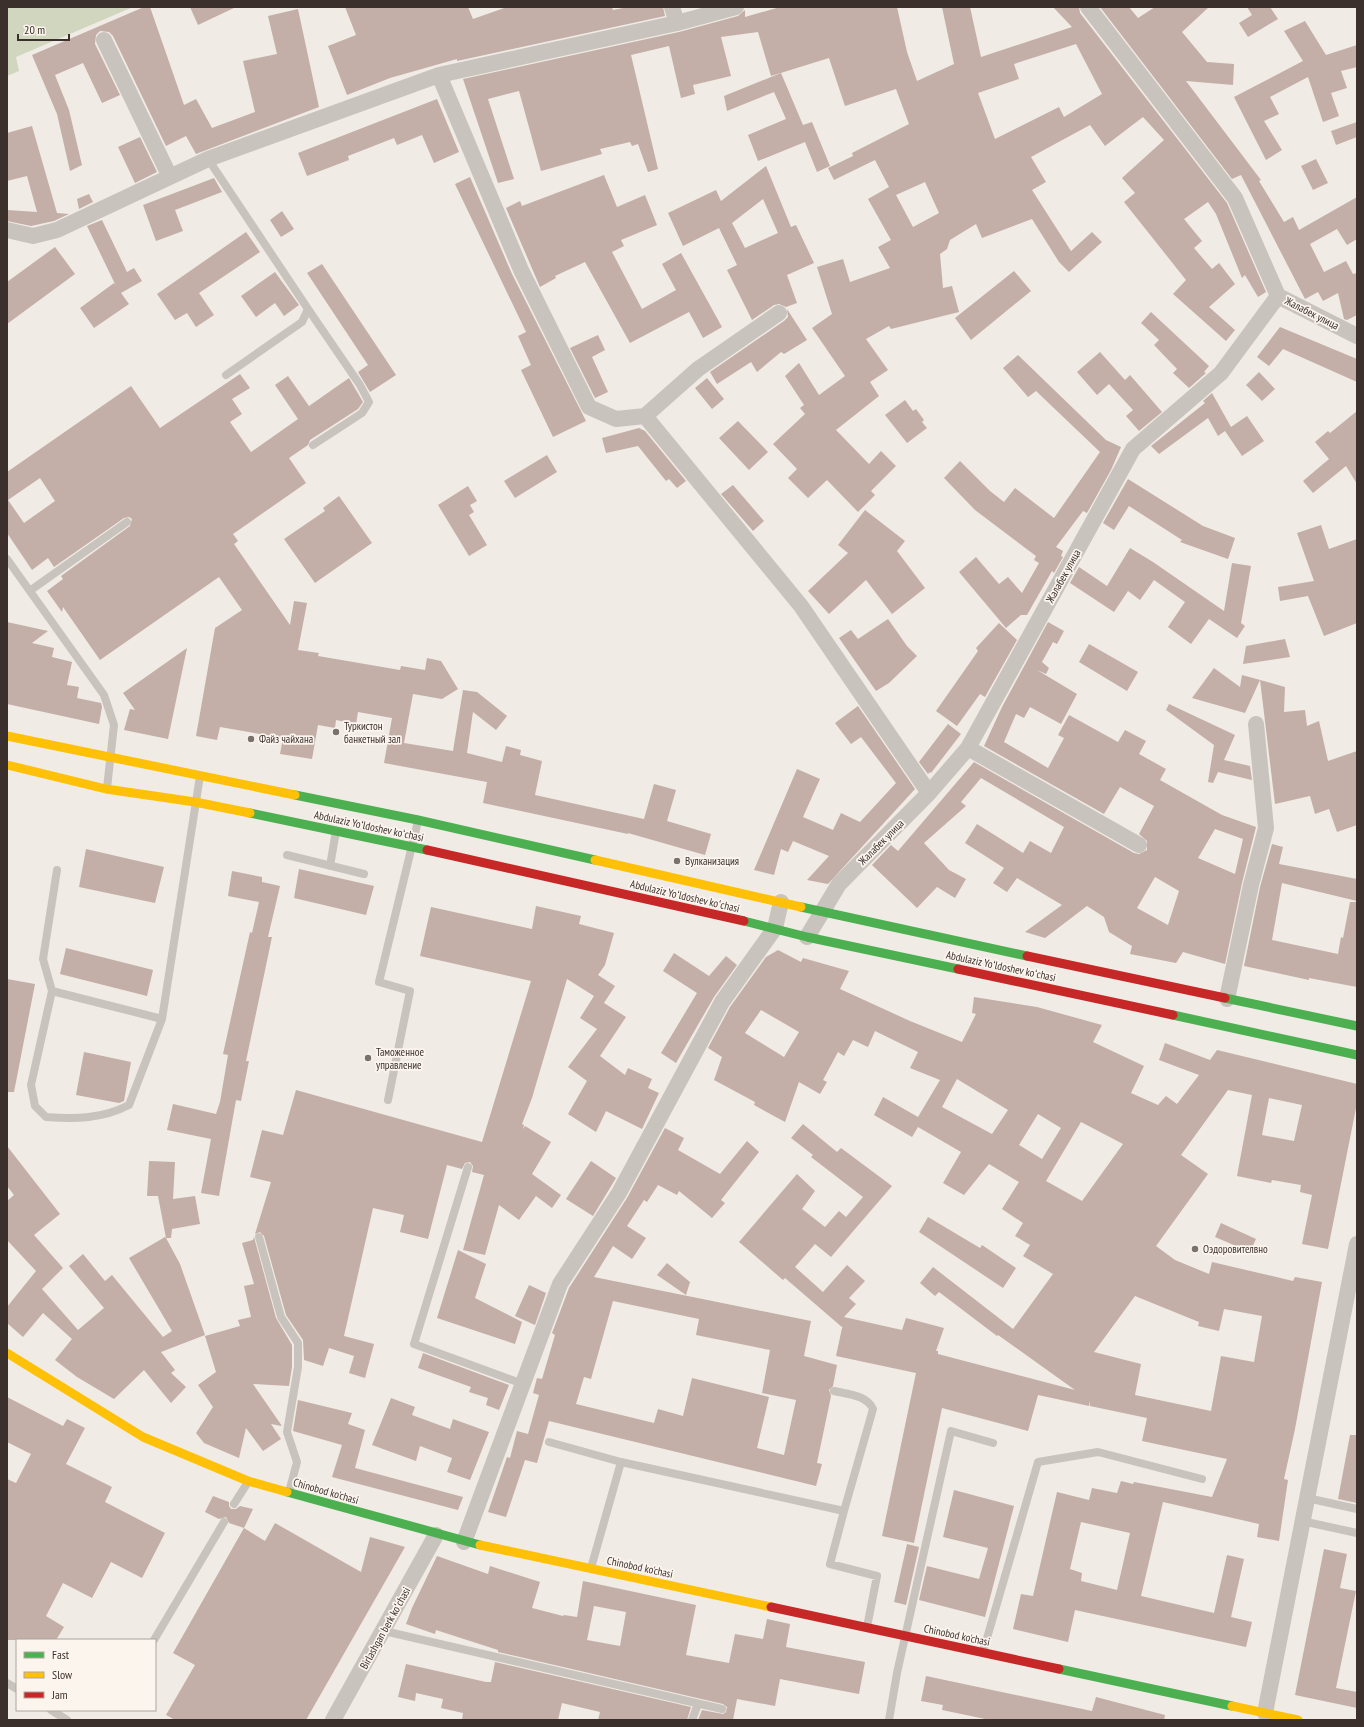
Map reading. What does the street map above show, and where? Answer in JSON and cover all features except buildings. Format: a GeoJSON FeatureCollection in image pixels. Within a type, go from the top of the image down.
{"type":"FeatureCollection","features":[{"type":"Feature","properties":{"kind":"main road","name":"Abdulaziz Yoʻldoshev koʻchasi"},"geometry":{"type":"LineString","coordinates":[[7,736],[111,759],[418,820],[781,902],[822,913],[1357,1026]]}},
{"type":"Feature","properties":{"kind":"main road","name":"Abdulaziz Yoʻldoshev koʻchasi"},"geometry":{"type":"LineString","coordinates":[[7,765],[106,788],[195,802],[413,847],[775,928],[807,937],[1357,1055]]}},
{"type":"Feature","properties":{"kind":"main road","name":"Chinobod ko'chasi"},"geometry":{"type":"LineString","coordinates":[[7,1353],[143,1437],[248,1481],[288,1493],[464,1542],[1265,1713],[1284,1719],[1298,1720]]}},
{"type":"Feature","properties":{"kind":"street"},"geometry":{"type":"LineString","coordinates":[[672,7],[677,23]]}},
{"type":"Feature","properties":{"kind":"street"},"geometry":{"type":"LineString","coordinates":[[7,230],[33,236],[57,230],[208,159],[439,75],[677,23],[736,7]]}},
{"type":"Feature","properties":{"kind":"street"},"geometry":{"type":"LineString","coordinates":[[1088,7],[1235,198],[1278,296]]}},
{"type":"Feature","properties":{"kind":"street"},"geometry":{"type":"LineString","coordinates":[[104,40],[170,177]]}},
{"type":"Feature","properties":{"kind":"street"},"geometry":{"type":"LineString","coordinates":[[439,75],[521,270],[589,407],[616,419],[645,416],[698,369],[779,313]]}},
{"type":"Feature","properties":{"kind":"street","name":"Жалабек улица"},"geometry":{"type":"LineString","coordinates":[[807,937],[839,884],[929,793],[968,748],[1133,449],[1221,373],[1278,296],[1357,336]]}},
{"type":"Feature","properties":{"kind":"street"},"geometry":{"type":"LineString","coordinates":[[645,416],[801,606],[929,793]]}},
{"type":"Feature","properties":{"kind":"street"},"geometry":{"type":"LineString","coordinates":[[1227,999],[1251,885],[1266,828],[1256,724]]}},
{"type":"Feature","properties":{"kind":"street"},"geometry":{"type":"LineString","coordinates":[[968,748],[1139,845]]}},
{"type":"Feature","properties":{"kind":"street"},"geometry":{"type":"LineString","coordinates":[[464,1542],[560,1284],[619,1193],[722,1002],[775,928],[781,902]]}},
{"type":"Feature","properties":{"kind":"street"},"geometry":{"type":"LineString","coordinates":[[1265,1713],[1357,1244]]}},
{"type":"Feature","properties":{"kind":"street","name":"Birlashgan berk koʻchasi"},"geometry":{"type":"LineString","coordinates":[[333,1720],[384,1631],[436,1535]]}},
{"type":"Feature","properties":{"kind":"lane"},"geometry":{"type":"LineString","coordinates":[[208,159],[360,385],[369,402],[362,413],[313,445]]}},
{"type":"Feature","properties":{"kind":"lane"},"geometry":{"type":"LineString","coordinates":[[226,375],[302,322],[308,309]]}},
{"type":"Feature","properties":{"kind":"lane"},"geometry":{"type":"LineString","coordinates":[[31,590],[127,522]]}},
{"type":"Feature","properties":{"kind":"lane"},"geometry":{"type":"LineString","coordinates":[[7,559],[31,590],[104,695],[114,725],[111,759],[106,788]]}},
{"type":"Feature","properties":{"kind":"lane"},"geometry":{"type":"LineString","coordinates":[[57,870],[43,959],[52,991],[31,1085],[35,1106],[46,1117],[83,1119],[118,1111],[129,1105],[162,1019],[200,776]]}},
{"type":"Feature","properties":{"kind":"lane"},"geometry":{"type":"LineString","coordinates":[[388,1100],[410,992],[379,982],[413,847],[418,820]]}},
{"type":"Feature","properties":{"kind":"lane"},"geometry":{"type":"LineString","coordinates":[[330,866],[336,831]]}},
{"type":"Feature","properties":{"kind":"lane"},"geometry":{"type":"LineString","coordinates":[[288,855],[364,874]]}},
{"type":"Feature","properties":{"kind":"lane"},"geometry":{"type":"LineString","coordinates":[[52,991],[162,1019]]}},
{"type":"Feature","properties":{"kind":"lane"},"geometry":{"type":"LineString","coordinates":[[468,1167],[414,1344],[523,1384]]}},
{"type":"Feature","properties":{"kind":"lane"},"geometry":{"type":"LineString","coordinates":[[259,1237],[281,1317],[298,1343],[298,1367],[287,1432],[298,1462],[288,1493]]}},
{"type":"Feature","properties":{"kind":"lane"},"geometry":{"type":"LineString","coordinates":[[834,1391],[861,1398],[870,1402],[873,1408],[830,1564],[877,1576],[867,1628]]}},
{"type":"Feature","properties":{"kind":"lane"},"geometry":{"type":"LineString","coordinates":[[889,1720],[897,1673],[951,1431],[993,1442]]}},
{"type":"Feature","properties":{"kind":"lane"},"geometry":{"type":"LineString","coordinates":[[548,1442],[620,1462],[844,1511]]}},
{"type":"Feature","properties":{"kind":"lane"},"geometry":{"type":"LineString","coordinates":[[983,1653],[1038,1462],[1098,1452],[1202,1479]]}},
{"type":"Feature","properties":{"kind":"lane"},"geometry":{"type":"LineString","coordinates":[[591,1569],[620,1462]]}},
{"type":"Feature","properties":{"kind":"lane"},"geometry":{"type":"LineString","coordinates":[[234,1504],[248,1481]]}},
{"type":"Feature","properties":{"kind":"lane"},"geometry":{"type":"LineString","coordinates":[[1307,1498],[1357,1509]]}},
{"type":"Feature","properties":{"kind":"lane"},"geometry":{"type":"LineString","coordinates":[[155,1639],[224,1522]]}},
{"type":"Feature","properties":{"kind":"lane"},"geometry":{"type":"LineString","coordinates":[[1302,1522],[1357,1533]]}},
{"type":"Feature","properties":{"kind":"lane"},"geometry":{"type":"LineString","coordinates":[[384,1631],[722,1709]]}},
{"type":"Feature","properties":{"kind":"lane"},"geometry":{"type":"LineString","coordinates":[[7,1683],[16,1688]]}},
{"type":"Feature","properties":{"kind":"lane"},"geometry":{"type":"LineString","coordinates":[[692,1720],[698,1704]]}},
{"type":"Feature","properties":{"kind":"lane"},"geometry":{"type":"LineString","coordinates":[[53,1711],[67,1720]]}},
{"type":"Feature","properties":{"kind":"green space"},"geometry":{"type":"Polygon","coordinates":[[[7,7],[133,7],[16,57],[19,71],[7,76],[7,7]]]}},
{"type":"Feature","properties":{"kind":"traffic: fast"},"geometry":{"type":"LineString","coordinates":[[295,795],[418,820],[595,860]]}},
{"type":"Feature","properties":{"kind":"traffic: fast"},"geometry":{"type":"LineString","coordinates":[[250,813],[427,850]]}},
{"type":"Feature","properties":{"kind":"traffic: fast"},"geometry":{"type":"LineString","coordinates":[[801,907],[1027,956]]}},
{"type":"Feature","properties":{"kind":"traffic: fast"},"geometry":{"type":"LineString","coordinates":[[744,921],[807,937],[958,969]]}},
{"type":"Feature","properties":{"kind":"traffic: fast"},"geometry":{"type":"LineString","coordinates":[[1225,998],[1357,1026]]}},
{"type":"Feature","properties":{"kind":"traffic: fast"},"geometry":{"type":"LineString","coordinates":[[1173,1015],[1357,1055]]}},
{"type":"Feature","properties":{"kind":"traffic: fast"},"geometry":{"type":"LineString","coordinates":[[287,1492],[480,1545]]}},
{"type":"Feature","properties":{"kind":"traffic: fast"},"geometry":{"type":"LineString","coordinates":[[1059,1669],[1232,1706]]}},
{"type":"Feature","properties":{"kind":"traffic: slow"},"geometry":{"type":"LineString","coordinates":[[7,736],[295,795]]}},
{"type":"Feature","properties":{"kind":"traffic: slow"},"geometry":{"type":"LineString","coordinates":[[7,765],[106,789],[195,802],[250,813]]}},
{"type":"Feature","properties":{"kind":"traffic: slow"},"geometry":{"type":"LineString","coordinates":[[595,860],[801,907]]}},
{"type":"Feature","properties":{"kind":"traffic: slow"},"geometry":{"type":"LineString","coordinates":[[7,1353],[143,1437],[248,1481],[287,1492]]}},
{"type":"Feature","properties":{"kind":"traffic: slow"},"geometry":{"type":"LineString","coordinates":[[480,1545],[771,1607]]}},
{"type":"Feature","properties":{"kind":"traffic: slow"},"geometry":{"type":"LineString","coordinates":[[1232,1706],[1298,1720]]}},
{"type":"Feature","properties":{"kind":"traffic: jam"},"geometry":{"type":"LineString","coordinates":[[427,850],[744,921]]}},
{"type":"Feature","properties":{"kind":"traffic: jam"},"geometry":{"type":"LineString","coordinates":[[1027,956],[1225,998]]}},
{"type":"Feature","properties":{"kind":"traffic: jam"},"geometry":{"type":"LineString","coordinates":[[958,969],[1173,1015]]}},
{"type":"Feature","properties":{"kind":"traffic: jam"},"geometry":{"type":"LineString","coordinates":[[771,1607],[1059,1669]]}},
{"type":"Feature","properties":{"kind":"place","name":"Туркистон банкетный зал"},"geometry":{"type":"Point","coordinates":[336,732]}},
{"type":"Feature","properties":{"kind":"place","name":"Файз чайхана"},"geometry":{"type":"Point","coordinates":[251,739]}},
{"type":"Feature","properties":{"kind":"place","name":"Вулканизация"},"geometry":{"type":"Point","coordinates":[677,861]}},
{"type":"Feature","properties":{"kind":"place","name":"Таможенное управление"},"geometry":{"type":"Point","coordinates":[368,1058]}},
{"type":"Feature","properties":{"kind":"place","name":"Оэдоровителвно"},"geometry":{"type":"Point","coordinates":[1195,1249]}}]}
